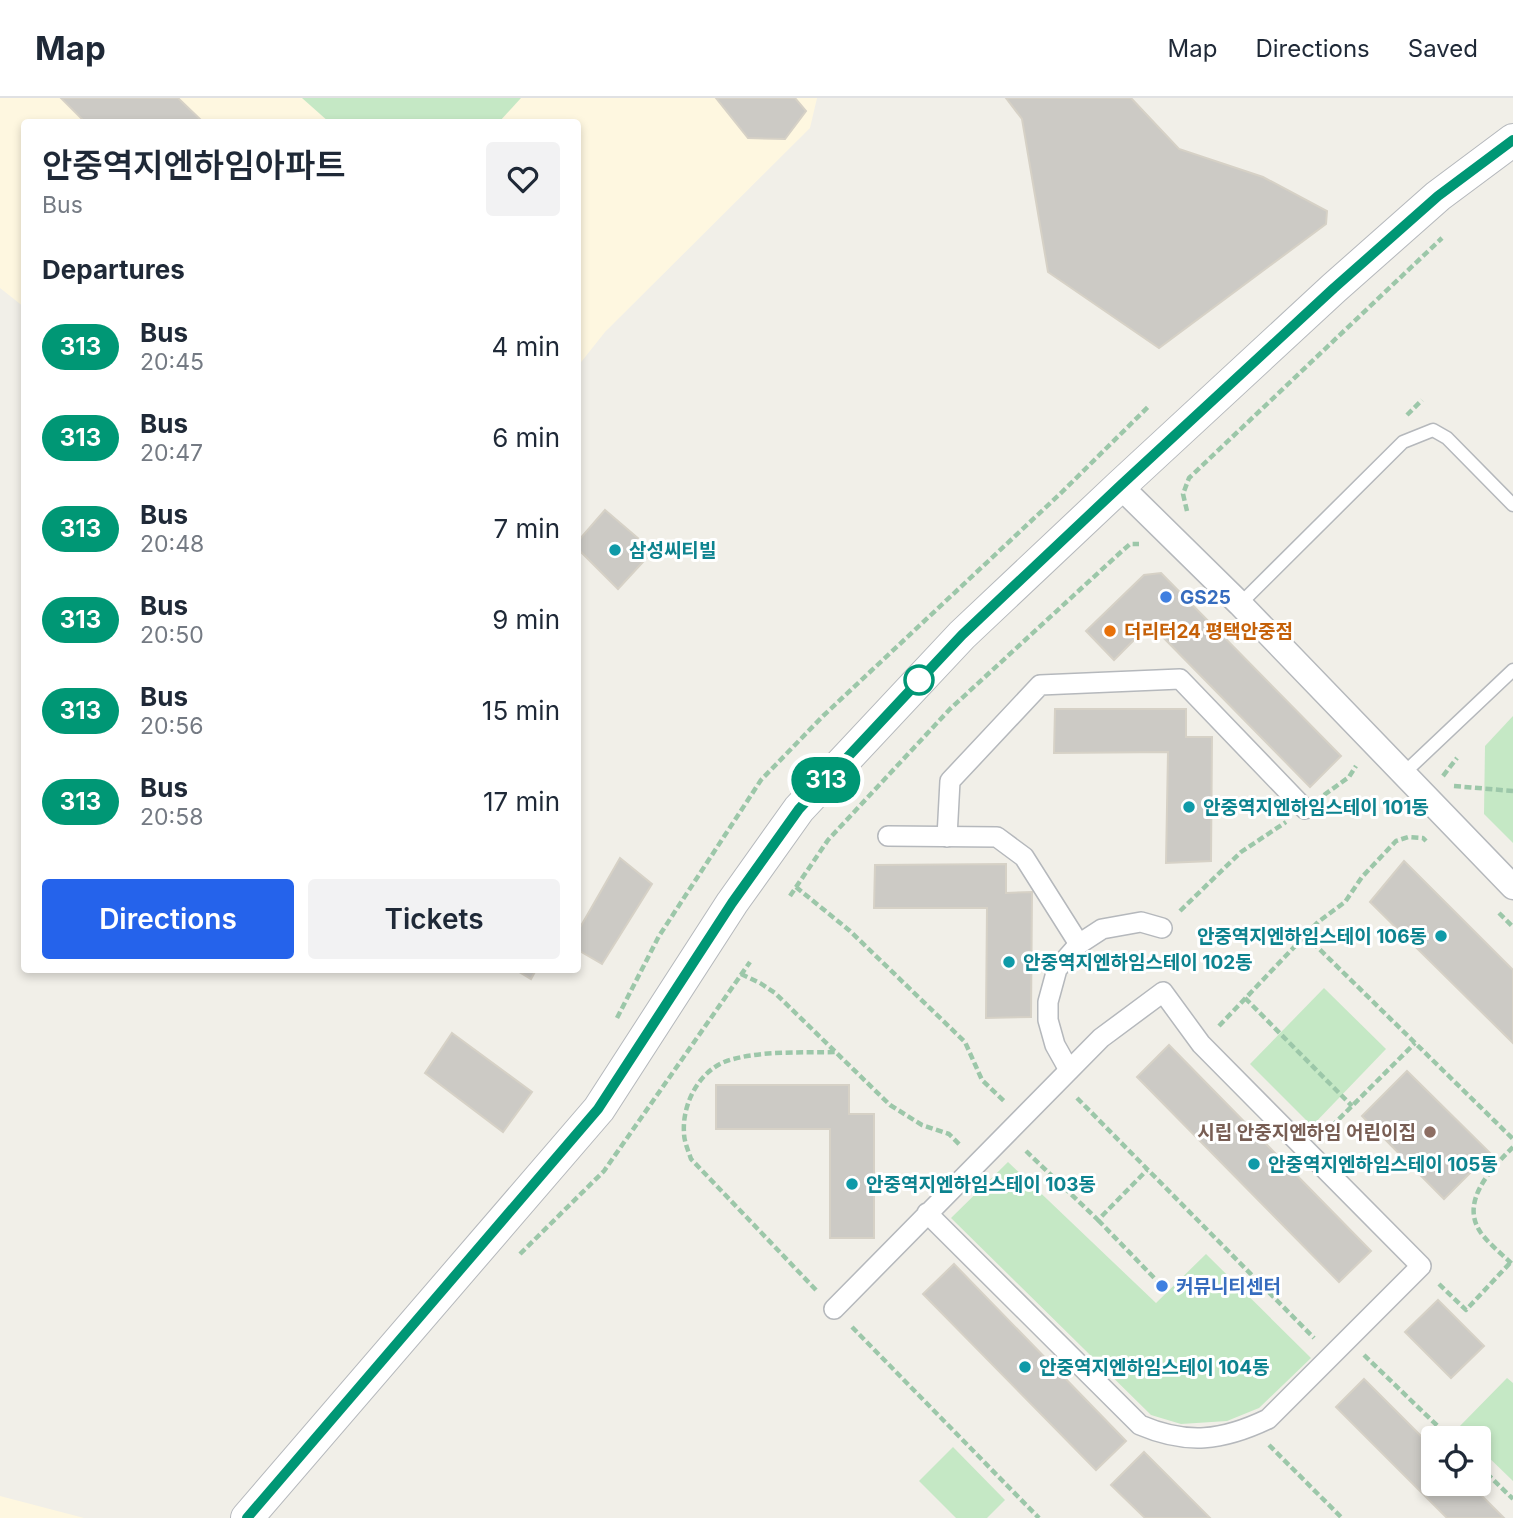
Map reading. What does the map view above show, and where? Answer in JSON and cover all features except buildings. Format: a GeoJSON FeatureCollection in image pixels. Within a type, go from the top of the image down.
{"type":"FeatureCollection","features":[{"type":"Feature","properties":{"kind":"street"},"geometry":{"type":"LineString","coordinates":[[253,1515],[598,1109],[732,903],[799,809],[962,635],[1120,486],[1334,288],[1438,196],[1513,140]]}},
{"type":"Feature","properties":{"kind":"street"},"geometry":{"type":"LineString","coordinates":[[1120,486],[1240,604],[1513,887]]}},
{"type":"Feature","properties":{"kind":"street"},"geometry":{"type":"LineString","coordinates":[[947,837],[950,781],[1040,685],[1180,679],[1305,808]]}},
{"type":"Feature","properties":{"kind":"street"},"geometry":{"type":"LineString","coordinates":[[888,836],[997,837],[1024,857],[1079,944]]}},
{"type":"Feature","properties":{"kind":"street"},"geometry":{"type":"LineString","coordinates":[[1064,1075],[1048,1020],[1048,1002],[1057,969],[1079,944],[1102,929],[1141,922],[1162,928]]}},
{"type":"Feature","properties":{"kind":"street"},"geometry":{"type":"LineString","coordinates":[[834,1309],[927,1213],[1101,1038],[1163,992],[1201,1044],[1421,1266],[1268,1419],[1225,1436],[1190,1440],[1160,1433],[1140,1424],[927,1213]]}},
{"type":"Feature","properties":{"kind":"lane"},"geometry":{"type":"LineString","coordinates":[[1240,604],[1403,442],[1433,430],[1447,438],[1513,505]]}},
{"type":"Feature","properties":{"kind":"lane"},"geometry":{"type":"LineString","coordinates":[[1403,774],[1513,670]]}},
{"type":"Feature","properties":{"kind":"path"},"geometry":{"type":"LineString","coordinates":[[1189,521],[1183,494],[1189,478],[1392,289],[1450,231]]}},
{"type":"Feature","properties":{"kind":"path"},"geometry":{"type":"LineString","coordinates":[[1403,419],[1422,400]]}},
{"type":"Feature","properties":{"kind":"path"},"geometry":{"type":"LineString","coordinates":[[790,896],[828,840],[950,709],[1130,544],[1144,544]]}},
{"type":"Feature","properties":{"kind":"path"},"geometry":{"type":"LineString","coordinates":[[1464,751],[1445,772],[1443,786],[1513,791]]}},
{"type":"Feature","properties":{"kind":"path"},"geometry":{"type":"LineString","coordinates":[[1162,928],[1241,852],[1349,777],[1355,769],[1354,759]]}},
{"type":"Feature","properties":{"kind":"path"},"geometry":{"type":"LineString","coordinates":[[1201,1044],[1318,922],[1345,902],[1362,877],[1396,841],[1408,837],[1423,838],[1432,847]]}},
{"type":"Feature","properties":{"kind":"path"},"geometry":{"type":"LineString","coordinates":[[796,887],[850,931],[965,1042],[982,1080],[1021,1118]]}},
{"type":"Feature","properties":{"kind":"path"},"geometry":{"type":"LineString","coordinates":[[1495,909],[1513,927]]}},
{"type":"Feature","properties":{"kind":"path"},"geometry":{"type":"LineString","coordinates":[[1306,935],[1513,1139]]}},
{"type":"Feature","properties":{"kind":"path"},"geometry":{"type":"LineString","coordinates":[[741,974],[775,993],[890,1105],[922,1125],[949,1134],[977,1163]]}},
{"type":"Feature","properties":{"kind":"path"},"geometry":{"type":"LineString","coordinates":[[1245,999],[1352,1106]]}},
{"type":"Feature","properties":{"kind":"path"},"geometry":{"type":"LineString","coordinates":[[1307,1151],[1415,1043]]}},
{"type":"Feature","properties":{"kind":"path"},"geometry":{"type":"LineString","coordinates":[[837,1052],[749,1056],[723,1063],[702,1079],[691,1094],[684,1113],[684,1135],[691,1159],[1039,1518]]}},
{"type":"Feature","properties":{"kind":"path"},"geometry":{"type":"LineString","coordinates":[[1064,1075],[1147,1170],[1332,1356]]}},
{"type":"Feature","properties":{"kind":"path"},"geometry":{"type":"LineString","coordinates":[[1007,1133],[1162,1286]]}},
{"type":"Feature","properties":{"kind":"path"},"geometry":{"type":"LineString","coordinates":[[1421,1266],[1466,1310],[1512,1264],[1482,1234],[1474,1221],[1474,1206],[1481,1182],[1513,1147]]}},
{"type":"Feature","properties":{"kind":"path"},"geometry":{"type":"LineString","coordinates":[[1098,1220],[1147,1170]]}},
{"type":"Feature","properties":{"kind":"path"},"geometry":{"type":"LineString","coordinates":[[1348,1340],[1438,1426]]}},
{"type":"Feature","properties":{"kind":"path"},"geometry":{"type":"LineString","coordinates":[[1251,1427],[1342,1518]]}},
{"type":"Feature","properties":{"kind":"path"},"geometry":{"type":"LineString","coordinates":[[1491,1478],[1513,1499]]}},
{"type":"Feature","properties":{"kind":"shaded area"},"geometry":{"type":"Polygon","coordinates":[[[0,98],[817,98],[810,128],[605,332],[581,362],[581,119],[21,119],[21,305],[0,288],[0,98]]]}},
{"type":"Feature","properties":{"kind":"shaded area"},"geometry":{"type":"Polygon","coordinates":[[[0,1496],[84,1518],[0,1518],[0,1496]]]}},
{"type":"Feature","properties":{"kind":"green space"},"geometry":{"type":"Polygon","coordinates":[[[302,98],[521,98],[502,119],[326,119],[302,98]]]}},
{"type":"Feature","properties":{"kind":"green space"},"geometry":{"type":"Polygon","coordinates":[[[1513,716],[1513,843],[1484,814],[1485,746],[1513,716]]]}},
{"type":"Feature","properties":{"kind":"green space"},"geometry":{"type":"Polygon","coordinates":[[[1324,988],[1386,1049],[1312,1126],[1250,1064],[1324,988]]]}},
{"type":"Feature","properties":{"kind":"green space"},"geometry":{"type":"Polygon","coordinates":[[[1008,1162],[1156,1303],[1206,1254],[1311,1358],[1259,1408],[1227,1421],[1181,1424],[1151,1415],[951,1218],[1008,1162]]]}},
{"type":"Feature","properties":{"kind":"green space"},"geometry":{"type":"Polygon","coordinates":[[[1507,1378],[1513,1383],[1513,1481],[1491,1460],[1491,1426],[1460,1426],[1507,1378]]]}},
{"type":"Feature","properties":{"kind":"green space"},"geometry":{"type":"Polygon","coordinates":[[[953,1447],[1005,1500],[987,1518],[956,1518],[919,1481],[953,1447]]]}},
{"type":"Feature","properties":{"kind":"bus line","name":"313"},"geometry":{"type":"LineString","coordinates":[[247,1518],[598,1109],[732,903],[799,809],[962,635],[1120,486],[1334,288],[1438,196],[1513,140]]}},
{"type":"Feature","properties":{"kind":"place","name":"삼성씨티빌"},"geometry":{"type":"Point","coordinates":[615,550]}},
{"type":"Feature","properties":{"kind":"place","name":"GS25"},"geometry":{"type":"Point","coordinates":[1166,597]}},
{"type":"Feature","properties":{"kind":"place","name":"더리터24 평택안중점"},"geometry":{"type":"Point","coordinates":[1110,631]}},
{"type":"Feature","properties":{"kind":"place","name":"안중역지엔하임스테이 101동"},"geometry":{"type":"Point","coordinates":[1189,807]}},
{"type":"Feature","properties":{"kind":"place","name":"안중역지엔하임스테이 106동"},"geometry":{"type":"Point","coordinates":[1441,936]}},
{"type":"Feature","properties":{"kind":"place","name":"안중역지엔하임스테이 102동"},"geometry":{"type":"Point","coordinates":[1009,962]}},
{"type":"Feature","properties":{"kind":"place","name":"시립 안중지엔하임 어린이집"},"geometry":{"type":"Point","coordinates":[1430,1132]}},
{"type":"Feature","properties":{"kind":"place","name":"안중역지엔하임스테이 105동"},"geometry":{"type":"Point","coordinates":[1254,1164]}},
{"type":"Feature","properties":{"kind":"place","name":"안중역지엔하임스테이 103동"},"geometry":{"type":"Point","coordinates":[852,1184]}},
{"type":"Feature","properties":{"kind":"place","name":"커뮤니티센터"},"geometry":{"type":"Point","coordinates":[1162,1286]}},
{"type":"Feature","properties":{"kind":"place","name":"안중역지엔하임스테이 104동"},"geometry":{"type":"Point","coordinates":[1025,1367]}}]}
